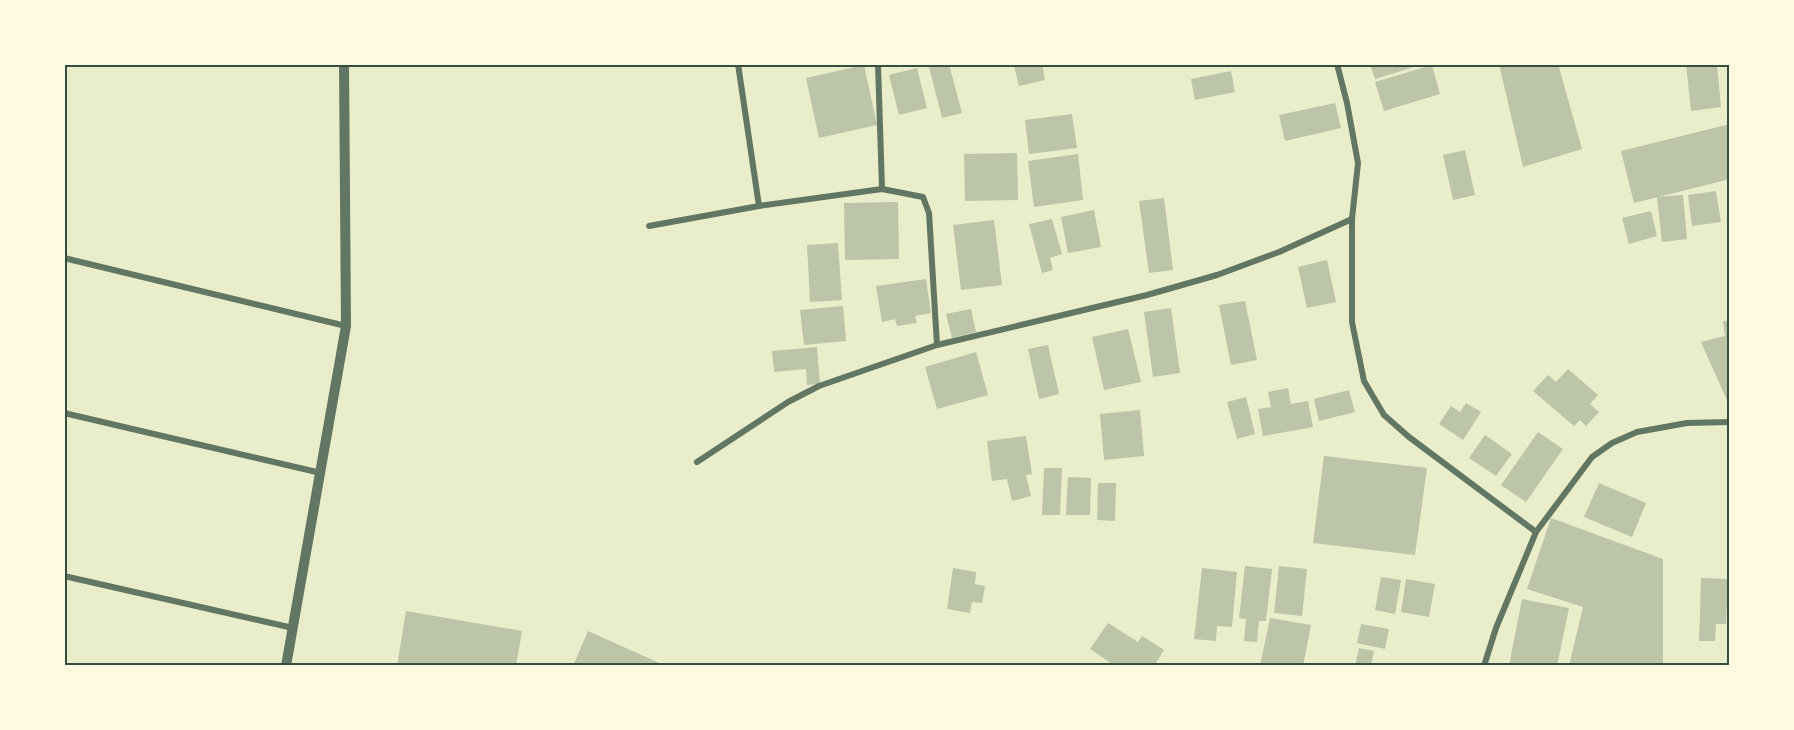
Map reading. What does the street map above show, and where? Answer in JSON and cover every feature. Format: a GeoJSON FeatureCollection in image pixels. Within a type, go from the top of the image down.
{"type":"FeatureCollection","features":[{"type":"Feature","properties":{"kind":"street"},"geometry":{"type":"LineString","coordinates":[[286,666],[322,473],[346,326],[344,64]]}},
{"type":"Feature","properties":{"kind":"street"},"geometry":{"type":"LineString","coordinates":[[738,64],[759,206]]}},
{"type":"Feature","properties":{"kind":"street"},"geometry":{"type":"LineString","coordinates":[[878,64],[882,189]]}},
{"type":"Feature","properties":{"kind":"street"},"geometry":{"type":"LineString","coordinates":[[1337,64],[1358,163],[1352,219],[1352,322],[1364,381],[1384,415],[1409,437],[1536,532]]}},
{"type":"Feature","properties":{"kind":"street"},"geometry":{"type":"LineString","coordinates":[[649,226],[759,206],[882,189],[916,194],[923,197],[929,213],[937,345]]}},
{"type":"Feature","properties":{"kind":"street"},"geometry":{"type":"LineString","coordinates":[[697,462],[788,402],[819,386],[937,345],[1147,295],[1217,275],[1279,252],[1352,219]]}},
{"type":"Feature","properties":{"kind":"street"},"geometry":{"type":"LineString","coordinates":[[64,258],[346,326]]}},
{"type":"Feature","properties":{"kind":"street"},"geometry":{"type":"LineString","coordinates":[[64,413],[322,473]]}},
{"type":"Feature","properties":{"kind":"street"},"geometry":{"type":"LineString","coordinates":[[1484,666],[1496,628],[1536,532],[1592,457],[1612,443],[1637,432],[1687,423],[1730,422]]}},
{"type":"Feature","properties":{"kind":"street"},"geometry":{"type":"LineString","coordinates":[[64,576],[294,628]]}},
{"type":"Feature","properties":{"kind":"building"},"geometry":{"type":"Polygon","coordinates":[[[949,64],[962,113],[942,118],[929,67],[949,64]]]}},
{"type":"Feature","properties":{"kind":"building"},"geometry":{"type":"Polygon","coordinates":[[[1042,64],[1045,80],[1019,86],[1014,65],[1042,64]]]}},
{"type":"Feature","properties":{"kind":"building"},"geometry":{"type":"Polygon","coordinates":[[[1370,64],[1420,64],[1420,65],[1375,79],[1370,64]]]}},
{"type":"Feature","properties":{"kind":"building"},"geometry":{"type":"Polygon","coordinates":[[[1499,64],[1558,64],[1582,149],[1523,167],[1499,64]]]}},
{"type":"Feature","properties":{"kind":"building"},"geometry":{"type":"Polygon","coordinates":[[[1686,64],[1717,64],[1721,107],[1691,111],[1686,64]]]}},
{"type":"Feature","properties":{"kind":"building"},"geometry":{"type":"Polygon","coordinates":[[[864,65],[877,125],[819,138],[806,78],[864,65]]]}},
{"type":"Feature","properties":{"kind":"building"},"geometry":{"type":"Polygon","coordinates":[[[1432,65],[1440,94],[1384,111],[1375,82],[1432,65]]]}},
{"type":"Feature","properties":{"kind":"building"},"geometry":{"type":"Polygon","coordinates":[[[917,68],[927,108],[899,115],[889,75],[917,68]]]}},
{"type":"Feature","properties":{"kind":"building"},"geometry":{"type":"Polygon","coordinates":[[[1231,71],[1235,92],[1195,100],[1191,79],[1231,71]]]}},
{"type":"Feature","properties":{"kind":"building"},"geometry":{"type":"Polygon","coordinates":[[[1335,103],[1341,128],[1285,141],[1279,115],[1335,103]]]}},
{"type":"Feature","properties":{"kind":"building"},"geometry":{"type":"Polygon","coordinates":[[[1072,114],[1077,148],[1029,154],[1025,120],[1072,114]]]}},
{"type":"Feature","properties":{"kind":"building"},"geometry":{"type":"Polygon","coordinates":[[[1730,124],[1730,179],[1634,203],[1621,151],[1730,124]]]}},
{"type":"Feature","properties":{"kind":"building"},"geometry":{"type":"Polygon","coordinates":[[[1465,150],[1475,195],[1453,200],[1443,155],[1465,150]]]}},
{"type":"Feature","properties":{"kind":"building"},"geometry":{"type":"Polygon","coordinates":[[[1017,153],[1018,200],[965,201],[964,154],[1017,153]]]}},
{"type":"Feature","properties":{"kind":"building"},"geometry":{"type":"Polygon","coordinates":[[[1078,154],[1083,200],[1034,207],[1028,161],[1078,154]]]}},
{"type":"Feature","properties":{"kind":"building"},"geometry":{"type":"Polygon","coordinates":[[[1716,191],[1721,222],[1692,226],[1688,195],[1716,191]]]}},
{"type":"Feature","properties":{"kind":"building"},"geometry":{"type":"Polygon","coordinates":[[[1683,195],[1687,239],[1662,242],[1657,197],[1683,195]]]}},
{"type":"Feature","properties":{"kind":"building"},"geometry":{"type":"Polygon","coordinates":[[[1164,198],[1173,270],[1149,273],[1139,201],[1164,198]]]}},
{"type":"Feature","properties":{"kind":"building"},"geometry":{"type":"Polygon","coordinates":[[[898,202],[899,259],[845,260],[844,203],[898,202]]]}},
{"type":"Feature","properties":{"kind":"building"},"geometry":{"type":"Polygon","coordinates":[[[1094,210],[1101,247],[1068,253],[1061,217],[1094,210]]]}},
{"type":"Feature","properties":{"kind":"building"},"geometry":{"type":"Polygon","coordinates":[[[1651,211],[1657,236],[1629,244],[1622,218],[1651,211]]]}},
{"type":"Feature","properties":{"kind":"building"},"geometry":{"type":"Polygon","coordinates":[[[1052,219],[1062,254],[1050,258],[1053,270],[1042,273],[1029,224],[1052,219]]]}},
{"type":"Feature","properties":{"kind":"building"},"geometry":{"type":"Polygon","coordinates":[[[994,220],[1002,285],[961,290],[953,225],[994,220]]]}},
{"type":"Feature","properties":{"kind":"building"},"geometry":{"type":"Polygon","coordinates":[[[838,243],[842,300],[810,302],[807,245],[838,243]]]}},
{"type":"Feature","properties":{"kind":"building"},"geometry":{"type":"Polygon","coordinates":[[[1327,260],[1336,302],[1307,308],[1298,267],[1327,260]]]}},
{"type":"Feature","properties":{"kind":"building"},"geometry":{"type":"Polygon","coordinates":[[[926,279],[931,313],[915,316],[917,323],[897,326],[895,319],[882,322],[876,286],[926,279]]]}},
{"type":"Feature","properties":{"kind":"building"},"geometry":{"type":"Polygon","coordinates":[[[1245,301],[1257,360],[1231,365],[1219,305],[1245,301]]]}},
{"type":"Feature","properties":{"kind":"building"},"geometry":{"type":"Polygon","coordinates":[[[843,306],[846,341],[804,345],[800,310],[843,306]]]}},
{"type":"Feature","properties":{"kind":"building"},"geometry":{"type":"Polygon","coordinates":[[[1171,308],[1180,373],[1153,377],[1144,312],[1171,308]]]}},
{"type":"Feature","properties":{"kind":"building"},"geometry":{"type":"Polygon","coordinates":[[[971,309],[976,332],[952,338],[946,314],[971,309]]]}},
{"type":"Feature","properties":{"kind":"building"},"geometry":{"type":"Polygon","coordinates":[[[1723,321],[1730,321],[1730,407],[1701,342],[1725,336],[1723,321]]]}},
{"type":"Feature","properties":{"kind":"building"},"geometry":{"type":"Polygon","coordinates":[[[1128,329],[1141,382],[1104,390],[1092,337],[1128,329]]]}},
{"type":"Feature","properties":{"kind":"building"},"geometry":{"type":"Polygon","coordinates":[[[1048,345],[1059,394],[1039,399],[1028,349],[1048,345]]]}},
{"type":"Feature","properties":{"kind":"building"},"geometry":{"type":"Polygon","coordinates":[[[817,347],[820,384],[807,385],[806,369],[774,372],[772,351],[817,347]]]}},
{"type":"Feature","properties":{"kind":"building"},"geometry":{"type":"Polygon","coordinates":[[[976,352],[988,395],[937,409],[925,367],[976,352]]]}},
{"type":"Feature","properties":{"kind":"building"},"geometry":{"type":"Polygon","coordinates":[[[1568,369],[1598,395],[1590,404],[1599,412],[1586,426],[1580,420],[1574,426],[1533,391],[1548,375],[1556,382],[1568,369]]]}},
{"type":"Feature","properties":{"kind":"building"},"geometry":{"type":"Polygon","coordinates":[[[1288,388],[1291,404],[1308,401],[1313,427],[1263,436],[1258,409],[1271,407],[1268,392],[1288,388]]]}},
{"type":"Feature","properties":{"kind":"building"},"geometry":{"type":"Polygon","coordinates":[[[1349,390],[1355,412],[1319,421],[1314,399],[1349,390]]]}},
{"type":"Feature","properties":{"kind":"building"},"geometry":{"type":"Polygon","coordinates":[[[1246,397],[1255,434],[1237,439],[1227,402],[1246,397]]]}},
{"type":"Feature","properties":{"kind":"building"},"geometry":{"type":"Polygon","coordinates":[[[1466,403],[1481,412],[1463,440],[1439,424],[1451,406],[1460,412],[1466,403]]]}},
{"type":"Feature","properties":{"kind":"building"},"geometry":{"type":"Polygon","coordinates":[[[1140,410],[1144,456],[1104,460],[1100,414],[1140,410]]]}},
{"type":"Feature","properties":{"kind":"building"},"geometry":{"type":"Polygon","coordinates":[[[1538,432],[1563,449],[1526,502],[1501,485],[1538,432]]]}},
{"type":"Feature","properties":{"kind":"building"},"geometry":{"type":"Polygon","coordinates":[[[1485,435],[1512,454],[1496,476],[1469,458],[1485,435]]]}},
{"type":"Feature","properties":{"kind":"building"},"geometry":{"type":"Polygon","coordinates":[[[1026,436],[1032,474],[1026,475],[1031,496],[1012,501],[1007,479],[992,481],[987,441],[1026,436]]]}},
{"type":"Feature","properties":{"kind":"building"},"geometry":{"type":"Polygon","coordinates":[[[1324,456],[1427,468],[1415,555],[1313,543],[1324,456]]]}},
{"type":"Feature","properties":{"kind":"building"},"geometry":{"type":"Polygon","coordinates":[[[1044,468],[1062,468],[1060,515],[1042,515],[1044,468]]]}},
{"type":"Feature","properties":{"kind":"building"},"geometry":{"type":"Polygon","coordinates":[[[1068,477],[1091,478],[1090,515],[1066,515],[1068,477]]]}},
{"type":"Feature","properties":{"kind":"building"},"geometry":{"type":"Polygon","coordinates":[[[1098,483],[1116,483],[1115,521],[1097,520],[1098,483]]]}},
{"type":"Feature","properties":{"kind":"building"},"geometry":{"type":"Polygon","coordinates":[[[1599,483],[1646,503],[1632,537],[1584,517],[1599,483]]]}},
{"type":"Feature","properties":{"kind":"building"},"geometry":{"type":"Polygon","coordinates":[[[1551,518],[1663,559],[1663,666],[1569,666],[1583,607],[1527,589],[1551,518]]]}},
{"type":"Feature","properties":{"kind":"building"},"geometry":{"type":"Polygon","coordinates":[[[1245,566],[1272,569],[1266,621],[1259,621],[1257,642],[1244,641],[1246,619],[1239,618],[1245,566]]]}},
{"type":"Feature","properties":{"kind":"building"},"geometry":{"type":"Polygon","coordinates":[[[1279,566],[1307,569],[1302,616],[1274,613],[1279,566]]]}},
{"type":"Feature","properties":{"kind":"building"},"geometry":{"type":"Polygon","coordinates":[[[953,568],[976,572],[975,584],[985,586],[982,603],[972,602],[970,613],[947,609],[953,568]]]}},
{"type":"Feature","properties":{"kind":"building"},"geometry":{"type":"Polygon","coordinates":[[[1202,568],[1237,572],[1232,627],[1217,626],[1216,641],[1194,639],[1202,568]]]}},
{"type":"Feature","properties":{"kind":"building"},"geometry":{"type":"Polygon","coordinates":[[[1381,577],[1401,580],[1395,614],[1375,610],[1381,577]]]}},
{"type":"Feature","properties":{"kind":"building"},"geometry":{"type":"Polygon","coordinates":[[[1701,578],[1728,579],[1726,624],[1716,624],[1715,641],[1699,641],[1701,578]]]}},
{"type":"Feature","properties":{"kind":"building"},"geometry":{"type":"Polygon","coordinates":[[[1406,579],[1435,584],[1429,617],[1401,612],[1406,579]]]}},
{"type":"Feature","properties":{"kind":"building"},"geometry":{"type":"Polygon","coordinates":[[[1522,599],[1569,608],[1557,666],[1509,666],[1522,599]]]}},
{"type":"Feature","properties":{"kind":"building"},"geometry":{"type":"Polygon","coordinates":[[[406,611],[522,631],[516,666],[397,666],[406,611]]]}},
{"type":"Feature","properties":{"kind":"building"},"geometry":{"type":"Polygon","coordinates":[[[1270,618],[1311,625],[1303,666],[1260,666],[1270,618]]]}},
{"type":"Feature","properties":{"kind":"building"},"geometry":{"type":"Polygon","coordinates":[[[1108,623],[1138,642],[1142,636],[1164,650],[1154,666],[1115,666],[1090,649],[1108,623]]]}},
{"type":"Feature","properties":{"kind":"building"},"geometry":{"type":"Polygon","coordinates":[[[1361,624],[1389,629],[1385,649],[1357,643],[1361,624]]]}},
{"type":"Feature","properties":{"kind":"building"},"geometry":{"type":"Polygon","coordinates":[[[588,631],[666,666],[573,666],[588,631]]]}},
{"type":"Feature","properties":{"kind":"building"},"geometry":{"type":"Polygon","coordinates":[[[1359,648],[1374,651],[1371,666],[1355,666],[1359,648]]]}}]}
